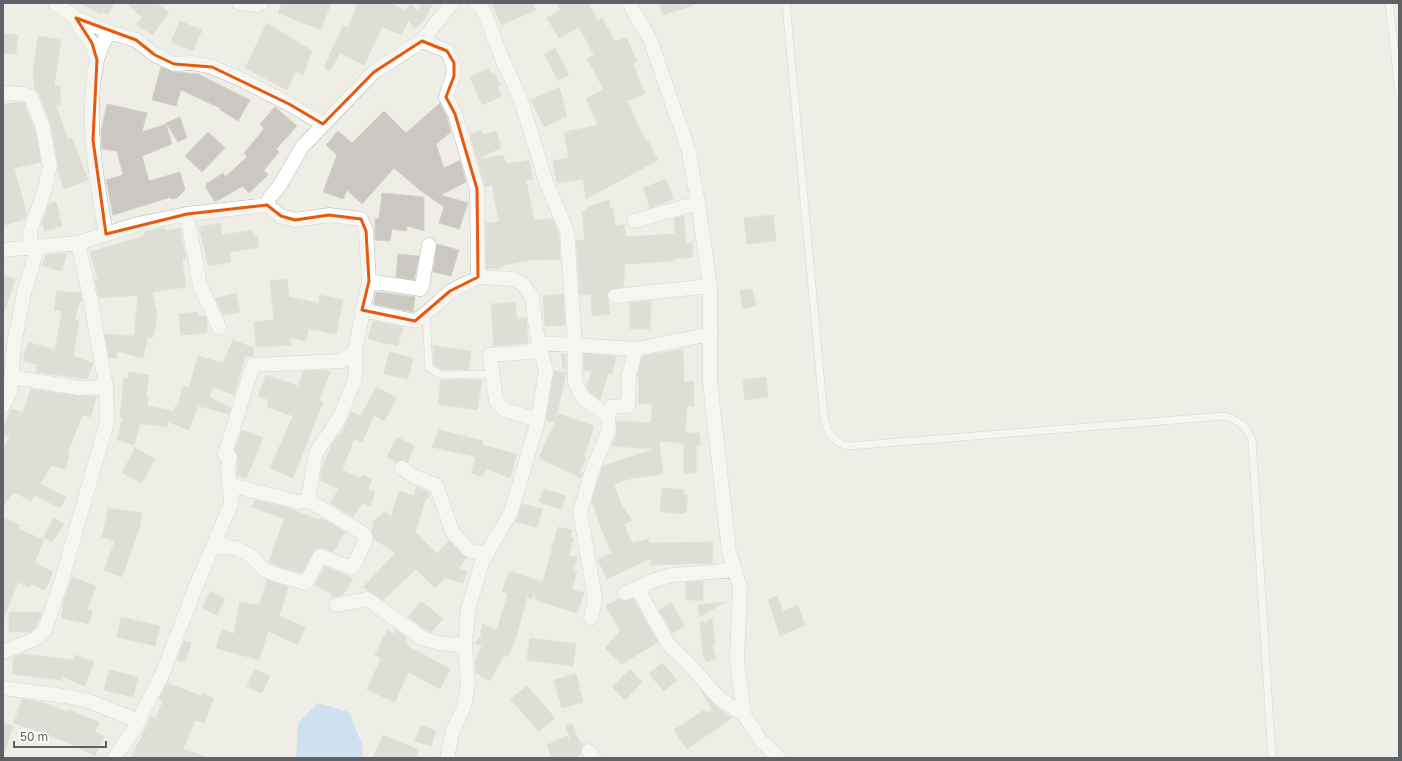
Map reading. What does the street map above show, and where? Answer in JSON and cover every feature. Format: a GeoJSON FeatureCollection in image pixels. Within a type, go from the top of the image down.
{"type":"FeatureCollection","features":[{"type":"Feature","properties":{"kind":"street"},"geometry":{"type":"LineString","coordinates":[[55,3],[76,18],[109,32],[136,40],[155,55],[174,64],[193,63],[212,66],[289,104],[323,124]]}},
{"type":"Feature","properties":{"kind":"street"},"geometry":{"type":"LineString","coordinates":[[239,3],[257,6],[261,3]]}},
{"type":"Feature","properties":{"kind":"street"},"geometry":{"type":"LineString","coordinates":[[267,205],[270,197],[280,185],[302,148],[323,124],[374,72],[422,41],[452,3]]}},
{"type":"Feature","properties":{"kind":"street"},"geometry":{"type":"LineString","coordinates":[[476,3],[482,7],[503,61],[521,100],[546,182],[567,231],[575,345],[575,382],[583,398],[608,416]]}},
{"type":"Feature","properties":{"kind":"street"},"geometry":{"type":"LineString","coordinates":[[629,3],[650,39],[689,152],[698,202],[710,286],[710,382],[729,552],[740,587],[738,660],[744,715]]}},
{"type":"Feature","properties":{"kind":"street"},"geometry":{"type":"LineString","coordinates":[[76,18],[79,26],[92,43],[97,60]]}},
{"type":"Feature","properties":{"kind":"street"},"geometry":{"type":"LineString","coordinates":[[106,234],[96,181],[93,140],[93,94],[97,60],[109,32]]}},
{"type":"Feature","properties":{"kind":"street"},"geometry":{"type":"LineString","coordinates":[[422,41],[447,51],[454,63],[454,76],[446,97],[455,114],[477,189],[478,277]]}},
{"type":"Feature","properties":{"kind":"street"},"geometry":{"type":"LineString","coordinates":[[3,93],[24,94],[31,98],[45,136],[50,166],[45,189],[30,231],[34,246],[14,345],[10,393],[3,406]]}},
{"type":"Feature","properties":{"kind":"street"},"geometry":{"type":"LineString","coordinates":[[634,222],[698,202]]}},
{"type":"Feature","properties":{"kind":"street"},"geometry":{"type":"LineString","coordinates":[[3,250],[78,243],[138,224],[187,214],[267,205],[282,216],[295,220],[329,215],[361,219],[366,231],[369,281],[362,310],[356,351],[354,381],[340,417],[316,452],[308,500]]}},
{"type":"Feature","properties":{"kind":"street"},"geometry":{"type":"LineString","coordinates":[[187,214],[200,285],[219,327]]}},
{"type":"Feature","properties":{"kind":"street"},"geometry":{"type":"LineString","coordinates":[[3,652],[35,638],[45,630],[62,579],[108,422],[106,387],[91,302],[78,243]]}},
{"type":"Feature","properties":{"kind":"street"},"geometry":{"type":"LineString","coordinates":[[369,281],[420,289],[422,286],[429,245]]}},
{"type":"Feature","properties":{"kind":"street"},"geometry":{"type":"LineString","coordinates":[[362,310],[415,321],[426,314],[450,292],[464,283],[473,281],[478,277],[513,279],[523,284],[532,297],[536,330],[546,372],[537,420],[512,512],[482,562],[468,610],[465,646],[468,685],[464,706],[452,733],[447,758]]}},
{"type":"Feature","properties":{"kind":"street"},"geometry":{"type":"LineString","coordinates":[[615,296],[710,286]]}},
{"type":"Feature","properties":{"kind":"street"},"geometry":{"type":"LineString","coordinates":[[537,420],[504,409],[496,401],[490,355],[531,352],[540,343],[636,350],[711,334]]}},
{"type":"Feature","properties":{"kind":"street"},"geometry":{"type":"LineString","coordinates":[[591,618],[595,599],[580,512],[593,468],[609,430],[608,416],[612,407],[628,406],[629,375],[636,350]]}},
{"type":"Feature","properties":{"kind":"street"},"geometry":{"type":"LineString","coordinates":[[114,758],[136,727],[162,675],[196,586],[231,504],[228,466],[230,457],[225,454],[253,365],[342,361],[356,351]]}},
{"type":"Feature","properties":{"kind":"street"},"geometry":{"type":"LineString","coordinates":[[12,377],[78,388],[106,387]]}},
{"type":"Feature","properties":{"kind":"street"},"geometry":{"type":"LineString","coordinates":[[402,468],[415,477],[436,485],[453,533],[470,551],[487,554]]}},
{"type":"Feature","properties":{"kind":"street"},"geometry":{"type":"LineString","coordinates":[[214,546],[236,548],[251,556],[264,569],[277,575],[306,583],[320,556],[349,567],[353,567],[365,542],[365,536],[361,532],[308,500],[300,502],[229,484]]}},
{"type":"Feature","properties":{"kind":"street"},"geometry":{"type":"LineString","coordinates":[[735,570],[673,575],[655,580],[631,590],[669,645],[718,697],[744,715],[761,741],[779,758]]}},
{"type":"Feature","properties":{"kind":"street"},"geometry":{"type":"LineString","coordinates":[[337,605],[367,599],[422,638],[439,643],[465,646]]}},
{"type":"Feature","properties":{"kind":"street"},"geometry":{"type":"LineString","coordinates":[[3,688],[65,696],[89,701],[138,721]]}},
{"type":"Feature","properties":{"kind":"lane"},"geometry":{"type":"LineString","coordinates":[[786,3],[823,410],[830,435],[839,444],[849,446],[1224,416],[1246,427],[1252,439],[1272,758]]}},
{"type":"Feature","properties":{"kind":"lane"},"geometry":{"type":"LineString","coordinates":[[1389,3],[1399,91]]}},
{"type":"Feature","properties":{"kind":"lane"},"geometry":{"type":"LineString","coordinates":[[426,314],[429,368],[442,375],[493,374]]}},
{"type":"Feature","properties":{"kind":"highlighted area"},"geometry":{"type":"Polygon","coordinates":[[[76,18],[136,40],[155,55],[174,64],[212,67],[289,104],[323,124],[374,72],[422,41],[447,51],[454,63],[454,76],[446,97],[455,114],[477,189],[478,277],[450,291],[415,321],[362,310],[369,281],[366,231],[361,219],[329,215],[295,220],[281,216],[267,205],[187,214],[106,234],[93,140],[97,60],[92,43],[76,18]]]}},
{"type":"Feature","properties":{"kind":"water"},"geometry":{"type":"Polygon","coordinates":[[[318,703],[349,712],[363,747],[362,758],[296,758],[298,723],[318,703]]]}},
{"type":"Feature","properties":{"kind":"building"},"geometry":{"type":"Polygon","coordinates":[[[80,3],[114,3],[108,15],[102,11],[100,14],[80,3]]]}},
{"type":"Feature","properties":{"kind":"building"},"geometry":{"type":"Polygon","coordinates":[[[126,3],[156,3],[169,13],[152,35],[136,24],[142,17],[126,3]]]}},
{"type":"Feature","properties":{"kind":"building"},"geometry":{"type":"Polygon","coordinates":[[[282,3],[331,3],[321,30],[278,13],[282,3]]]}},
{"type":"Feature","properties":{"kind":"building"},"geometry":{"type":"Polygon","coordinates":[[[358,3],[389,3],[405,10],[411,4],[418,11],[421,3],[433,3],[423,22],[415,28],[408,20],[402,35],[382,27],[364,65],[340,53],[330,71],[324,67],[343,26],[348,28],[358,3]]]}},
{"type":"Feature","properties":{"kind":"building"},"geometry":{"type":"Polygon","coordinates":[[[492,3],[533,3],[536,10],[501,25],[492,3]]]}},
{"type":"Feature","properties":{"kind":"building"},"geometry":{"type":"Polygon","coordinates":[[[557,3],[588,3],[598,21],[602,18],[615,42],[626,37],[637,62],[633,64],[645,94],[627,101],[646,142],[648,141],[658,160],[586,199],[583,179],[557,183],[553,161],[569,158],[564,132],[598,125],[586,98],[604,90],[587,58],[594,55],[579,27],[559,38],[547,18],[561,10],[557,3]]]}},
{"type":"Feature","properties":{"kind":"building"},"geometry":{"type":"Polygon","coordinates":[[[659,3],[694,3],[694,5],[663,15],[659,3]]]}},
{"type":"Feature","properties":{"kind":"building"},"geometry":{"type":"Polygon","coordinates":[[[180,21],[202,30],[193,51],[171,42],[180,21]]]}},
{"type":"Feature","properties":{"kind":"building"},"geometry":{"type":"Polygon","coordinates":[[[267,23],[312,51],[303,75],[296,71],[287,90],[245,68],[267,23]]]}},
{"type":"Feature","properties":{"kind":"building"},"geometry":{"type":"Polygon","coordinates":[[[3,33],[18,35],[16,54],[3,53],[3,33]]]}},
{"type":"Feature","properties":{"kind":"building"},"geometry":{"type":"Polygon","coordinates":[[[38,36],[61,40],[54,86],[60,85],[61,105],[56,105],[68,140],[72,138],[88,180],[64,189],[58,171],[51,125],[39,94],[35,89],[33,74],[38,36]]]}},
{"type":"Feature","properties":{"kind":"building"},"geometry":{"type":"Polygon","coordinates":[[[555,48],[569,75],[558,80],[544,54],[555,48]]]}},
{"type":"Feature","properties":{"kind":"building"},"geometry":{"type":"Polygon","coordinates":[[[161,67],[174,72],[198,74],[250,100],[238,121],[219,109],[220,108],[181,90],[176,106],[152,100],[161,67]]]}},
{"type":"Feature","properties":{"kind":"building"},"geometry":{"type":"Polygon","coordinates":[[[489,68],[491,74],[494,72],[500,85],[497,86],[502,96],[482,105],[470,77],[489,68]]]}},
{"type":"Feature","properties":{"kind":"building"},"geometry":{"type":"Polygon","coordinates":[[[559,87],[567,116],[544,127],[531,100],[559,87]]]}},
{"type":"Feature","properties":{"kind":"building"},"geometry":{"type":"Polygon","coordinates":[[[15,102],[24,103],[35,130],[41,162],[14,168],[27,214],[25,219],[5,225],[3,218],[3,105],[15,102]]]}},
{"type":"Feature","properties":{"kind":"building"},"geometry":{"type":"Polygon","coordinates":[[[440,103],[447,117],[451,132],[436,144],[444,168],[460,160],[466,182],[441,195],[468,203],[459,229],[439,223],[444,207],[421,191],[394,168],[362,204],[347,190],[343,199],[323,192],[337,155],[326,145],[338,131],[352,143],[384,111],[406,133],[440,103]]]}},
{"type":"Feature","properties":{"kind":"building"},"geometry":{"type":"Polygon","coordinates":[[[107,104],[147,113],[142,132],[166,124],[172,144],[142,156],[149,181],[180,172],[185,190],[177,198],[171,199],[171,197],[113,215],[106,180],[123,175],[117,151],[102,149],[101,131],[107,104]]]}},
{"type":"Feature","properties":{"kind":"building"},"geometry":{"type":"Polygon","coordinates":[[[275,107],[297,126],[276,149],[279,152],[264,170],[268,175],[249,193],[243,186],[215,202],[206,188],[206,184],[223,173],[225,177],[247,157],[244,153],[264,129],[260,124],[275,107]]]}},
{"type":"Feature","properties":{"kind":"building"},"geometry":{"type":"Polygon","coordinates":[[[180,117],[187,138],[178,142],[166,123],[180,117]]]}},
{"type":"Feature","properties":{"kind":"building"},"geometry":{"type":"Polygon","coordinates":[[[481,130],[482,135],[496,131],[501,148],[481,157],[482,159],[503,155],[506,164],[529,160],[533,179],[526,180],[534,220],[553,219],[559,233],[560,259],[531,260],[503,265],[503,268],[486,269],[486,223],[499,222],[492,185],[485,187],[470,134],[481,130]]]}},
{"type":"Feature","properties":{"kind":"building"},"geometry":{"type":"Polygon","coordinates":[[[208,132],[225,148],[202,172],[185,156],[208,132]]]}},
{"type":"Feature","properties":{"kind":"building"},"geometry":{"type":"Polygon","coordinates":[[[666,179],[673,199],[650,208],[643,188],[666,179]]]}},
{"type":"Feature","properties":{"kind":"building"},"geometry":{"type":"Polygon","coordinates":[[[382,193],[424,197],[424,231],[407,226],[406,231],[392,229],[390,241],[375,240],[375,218],[379,219],[382,193]]]}},
{"type":"Feature","properties":{"kind":"building"},"geometry":{"type":"Polygon","coordinates":[[[609,200],[610,208],[613,208],[615,226],[624,224],[626,237],[675,234],[674,218],[684,216],[686,244],[692,243],[693,257],[673,259],[673,261],[625,264],[623,287],[610,289],[607,293],[610,314],[592,316],[591,294],[580,295],[576,240],[585,240],[582,211],[587,211],[587,207],[609,200]]]}},
{"type":"Feature","properties":{"kind":"building"},"geometry":{"type":"Polygon","coordinates":[[[56,202],[62,226],[45,231],[42,222],[49,204],[56,202]]]}},
{"type":"Feature","properties":{"kind":"building"},"geometry":{"type":"Polygon","coordinates":[[[773,215],[776,241],[747,244],[744,218],[773,215]]]}},
{"type":"Feature","properties":{"kind":"building"},"geometry":{"type":"Polygon","coordinates":[[[220,223],[222,235],[252,230],[253,236],[257,235],[259,247],[230,252],[231,262],[208,266],[199,227],[220,223]]]}},
{"type":"Feature","properties":{"kind":"building"},"geometry":{"type":"Polygon","coordinates":[[[165,228],[166,231],[180,228],[186,258],[182,259],[186,287],[152,292],[157,316],[153,337],[148,337],[143,358],[117,351],[117,358],[109,358],[105,334],[134,336],[138,295],[99,298],[95,280],[98,280],[90,252],[145,236],[144,232],[165,228]]]}},
{"type":"Feature","properties":{"kind":"building"},"geometry":{"type":"Polygon","coordinates":[[[437,244],[459,250],[451,276],[433,272],[437,244]]]}},
{"type":"Feature","properties":{"kind":"building"},"geometry":{"type":"Polygon","coordinates":[[[67,253],[62,271],[42,266],[46,255],[67,253]]]}},
{"type":"Feature","properties":{"kind":"building"},"geometry":{"type":"Polygon","coordinates":[[[398,254],[419,256],[414,280],[396,277],[398,254]]]}},
{"type":"Feature","properties":{"kind":"building"},"geometry":{"type":"Polygon","coordinates":[[[3,275],[15,279],[5,310],[3,310],[3,275]]]}},
{"type":"Feature","properties":{"kind":"building"},"geometry":{"type":"Polygon","coordinates":[[[287,279],[289,297],[319,303],[320,295],[343,300],[336,334],[309,329],[306,341],[291,338],[291,345],[256,347],[254,322],[274,320],[270,281],[287,279]]]}},
{"type":"Feature","properties":{"kind":"building"},"geometry":{"type":"Polygon","coordinates":[[[752,289],[756,306],[743,309],[740,291],[752,289]]]}},
{"type":"Feature","properties":{"kind":"building"},"geometry":{"type":"Polygon","coordinates":[[[57,291],[80,293],[82,301],[79,302],[75,320],[79,321],[73,356],[93,363],[87,379],[36,372],[38,365],[23,361],[28,342],[55,350],[62,311],[54,310],[57,291]]]}},
{"type":"Feature","properties":{"kind":"building"},"geometry":{"type":"Polygon","coordinates":[[[376,292],[415,297],[413,312],[374,304],[376,292]]]}},
{"type":"Feature","properties":{"kind":"building"},"geometry":{"type":"Polygon","coordinates":[[[236,293],[240,312],[223,315],[215,298],[236,293]]]}},
{"type":"Feature","properties":{"kind":"building"},"geometry":{"type":"Polygon","coordinates":[[[563,294],[565,325],[545,326],[543,296],[563,294]]]}},
{"type":"Feature","properties":{"kind":"building"},"geometry":{"type":"Polygon","coordinates":[[[651,301],[650,329],[630,329],[630,303],[651,301]]]}},
{"type":"Feature","properties":{"kind":"building"},"geometry":{"type":"Polygon","coordinates":[[[515,302],[517,320],[526,317],[528,343],[494,346],[491,304],[515,302]]]}},
{"type":"Feature","properties":{"kind":"building"},"geometry":{"type":"Polygon","coordinates":[[[198,312],[199,317],[205,316],[207,320],[207,333],[181,335],[179,314],[198,312]]]}},
{"type":"Feature","properties":{"kind":"building"},"geometry":{"type":"Polygon","coordinates":[[[373,321],[403,327],[398,346],[368,339],[373,321]]]}},
{"type":"Feature","properties":{"kind":"building"},"geometry":{"type":"Polygon","coordinates":[[[233,340],[254,348],[254,356],[245,356],[234,395],[213,387],[209,397],[231,408],[229,414],[198,406],[189,430],[168,422],[167,427],[140,423],[134,445],[117,440],[123,418],[120,417],[124,378],[128,379],[129,372],[149,375],[146,398],[149,398],[147,406],[174,411],[176,405],[178,406],[183,386],[189,388],[198,356],[223,363],[233,340]]]}},
{"type":"Feature","properties":{"kind":"building"},"geometry":{"type":"Polygon","coordinates":[[[433,346],[471,351],[469,369],[443,370],[434,365],[433,346]]]}},
{"type":"Feature","properties":{"kind":"building"},"geometry":{"type":"Polygon","coordinates":[[[683,349],[684,382],[694,381],[694,406],[687,406],[685,433],[700,433],[700,445],[696,445],[696,473],[684,473],[684,443],[659,441],[663,474],[633,478],[614,484],[621,505],[632,520],[624,525],[632,543],[648,539],[649,543],[713,542],[712,563],[651,565],[651,558],[607,579],[598,560],[612,553],[599,523],[592,500],[601,471],[603,466],[654,449],[612,446],[617,433],[617,421],[651,423],[652,404],[638,403],[639,377],[637,376],[643,356],[683,349]]]}},
{"type":"Feature","properties":{"kind":"building"},"geometry":{"type":"Polygon","coordinates":[[[389,352],[413,358],[408,379],[384,374],[389,352]]]}},
{"type":"Feature","properties":{"kind":"building"},"geometry":{"type":"Polygon","coordinates":[[[561,354],[566,354],[566,369],[563,368],[561,354]]]}},
{"type":"Feature","properties":{"kind":"building"},"geometry":{"type":"Polygon","coordinates":[[[584,354],[616,356],[612,374],[608,373],[600,400],[590,392],[587,387],[592,371],[584,370],[584,354]]]}},
{"type":"Feature","properties":{"kind":"building"},"geometry":{"type":"Polygon","coordinates":[[[325,370],[330,372],[319,401],[323,402],[293,478],[270,468],[293,416],[267,407],[269,400],[258,396],[266,375],[298,386],[303,371],[325,370]]]}},
{"type":"Feature","properties":{"kind":"building"},"geometry":{"type":"Polygon","coordinates":[[[554,371],[566,373],[556,419],[559,414],[594,426],[584,457],[586,458],[579,474],[583,472],[581,478],[539,458],[555,422],[546,420],[554,371]]]}},
{"type":"Feature","properties":{"kind":"building"},"geometry":{"type":"Polygon","coordinates":[[[766,377],[768,397],[745,400],[743,380],[766,377]]]}},
{"type":"Feature","properties":{"kind":"building"},"geometry":{"type":"Polygon","coordinates":[[[441,380],[482,380],[477,410],[438,404],[441,380]]]}},
{"type":"Feature","properties":{"kind":"building"},"geometry":{"type":"Polygon","coordinates":[[[376,387],[397,398],[384,421],[374,415],[362,442],[354,439],[342,470],[361,478],[362,475],[372,479],[368,490],[375,492],[370,506],[362,503],[353,517],[330,503],[339,489],[320,480],[323,465],[332,444],[339,434],[341,435],[351,412],[361,416],[376,387]]]}},
{"type":"Feature","properties":{"kind":"building"},"geometry":{"type":"Polygon","coordinates":[[[31,389],[78,396],[96,396],[91,417],[82,415],[67,455],[69,455],[66,469],[51,466],[40,484],[66,497],[60,508],[34,495],[31,501],[14,492],[3,507],[3,449],[10,436],[3,434],[3,429],[11,409],[23,413],[31,389]]]}},
{"type":"Feature","properties":{"kind":"building"},"geometry":{"type":"Polygon","coordinates":[[[242,430],[263,438],[246,479],[237,475],[238,458],[235,450],[242,430]]]}},
{"type":"Feature","properties":{"kind":"building"},"geometry":{"type":"Polygon","coordinates":[[[439,430],[483,441],[482,445],[517,454],[510,478],[486,469],[483,477],[471,473],[476,457],[432,447],[439,430]]]}},
{"type":"Feature","properties":{"kind":"building"},"geometry":{"type":"Polygon","coordinates":[[[397,437],[414,446],[408,462],[402,460],[396,462],[387,457],[397,437]]]}},
{"type":"Feature","properties":{"kind":"building"},"geometry":{"type":"Polygon","coordinates":[[[135,448],[155,459],[142,483],[122,473],[135,448]]]}},
{"type":"Feature","properties":{"kind":"building"},"geometry":{"type":"Polygon","coordinates":[[[417,487],[430,493],[428,498],[426,498],[415,532],[437,554],[449,541],[467,558],[458,568],[467,571],[463,583],[445,578],[435,588],[416,569],[383,600],[363,587],[396,553],[374,539],[371,531],[374,526],[372,523],[385,511],[391,517],[399,491],[414,496],[417,487]]]}},
{"type":"Feature","properties":{"kind":"building"},"geometry":{"type":"Polygon","coordinates":[[[662,488],[684,490],[684,495],[688,495],[686,512],[681,514],[660,511],[662,488]]]}},
{"type":"Feature","properties":{"kind":"building"},"geometry":{"type":"Polygon","coordinates":[[[544,489],[566,496],[561,509],[539,502],[544,489]]]}},
{"type":"Feature","properties":{"kind":"building"},"geometry":{"type":"Polygon","coordinates":[[[255,500],[284,507],[320,520],[321,518],[345,532],[333,552],[323,548],[315,549],[302,573],[280,567],[269,562],[284,519],[252,507],[255,500]]]}},
{"type":"Feature","properties":{"kind":"building"},"geometry":{"type":"Polygon","coordinates":[[[522,504],[543,509],[537,527],[515,522],[522,504]]]}},
{"type":"Feature","properties":{"kind":"building"},"geometry":{"type":"Polygon","coordinates":[[[108,508],[142,513],[140,526],[122,577],[104,570],[115,541],[102,537],[108,508]]]}},
{"type":"Feature","properties":{"kind":"building"},"geometry":{"type":"Polygon","coordinates":[[[3,518],[20,525],[18,529],[44,540],[34,563],[53,572],[45,590],[31,584],[29,588],[18,582],[4,618],[3,518]]]}},
{"type":"Feature","properties":{"kind":"building"},"geometry":{"type":"Polygon","coordinates":[[[54,518],[64,524],[52,542],[43,537],[54,518]]]}},
{"type":"Feature","properties":{"kind":"building"},"geometry":{"type":"Polygon","coordinates":[[[558,527],[572,530],[570,537],[573,538],[569,555],[577,557],[573,572],[577,570],[572,590],[584,593],[577,613],[535,600],[536,594],[534,594],[532,599],[527,597],[516,637],[508,657],[504,655],[490,681],[476,673],[475,661],[482,646],[475,643],[482,635],[480,633],[483,624],[497,630],[508,593],[502,592],[509,571],[543,582],[558,527]]]}},
{"type":"Feature","properties":{"kind":"building"},"geometry":{"type":"Polygon","coordinates":[[[325,567],[353,578],[343,595],[334,597],[331,596],[332,594],[315,585],[325,567]]]}},
{"type":"Feature","properties":{"kind":"building"},"geometry":{"type":"Polygon","coordinates":[[[72,577],[96,586],[87,610],[92,611],[89,624],[61,618],[64,599],[72,577]]]}},
{"type":"Feature","properties":{"kind":"building"},"geometry":{"type":"Polygon","coordinates":[[[267,580],[288,587],[279,616],[305,627],[298,645],[268,631],[259,660],[216,648],[222,629],[234,634],[240,602],[259,605],[267,580]]]}},
{"type":"Feature","properties":{"kind":"building"},"geometry":{"type":"Polygon","coordinates":[[[703,581],[703,600],[686,600],[686,582],[703,581]]]}},
{"type":"Feature","properties":{"kind":"building"},"geometry":{"type":"Polygon","coordinates":[[[210,591],[225,599],[217,615],[202,608],[210,591]]]}},
{"type":"Feature","properties":{"kind":"building"},"geometry":{"type":"Polygon","coordinates":[[[777,596],[783,611],[798,605],[805,625],[780,636],[768,599],[777,596]]]}},
{"type":"Feature","properties":{"kind":"building"},"geometry":{"type":"Polygon","coordinates":[[[619,599],[624,601],[633,599],[658,642],[622,664],[605,648],[620,631],[606,606],[619,599]]]}},
{"type":"Feature","properties":{"kind":"building"},"geometry":{"type":"Polygon","coordinates":[[[421,601],[443,619],[431,632],[408,617],[421,601]]]}},
{"type":"Feature","properties":{"kind":"building"},"geometry":{"type":"Polygon","coordinates":[[[725,602],[699,617],[698,605],[725,602]]]}},
{"type":"Feature","properties":{"kind":"building"},"geometry":{"type":"Polygon","coordinates":[[[671,603],[685,626],[672,633],[659,610],[671,603]]]}},
{"type":"Feature","properties":{"kind":"building"},"geometry":{"type":"Polygon","coordinates":[[[9,612],[41,612],[41,615],[36,627],[31,632],[9,632],[9,612]]]}},
{"type":"Feature","properties":{"kind":"building"},"geometry":{"type":"Polygon","coordinates":[[[121,617],[160,626],[155,646],[117,637],[121,617]]]}},
{"type":"Feature","properties":{"kind":"building"},"geometry":{"type":"Polygon","coordinates":[[[712,618],[715,644],[712,644],[716,658],[706,662],[703,654],[700,622],[704,621],[705,624],[712,618]]]}},
{"type":"Feature","properties":{"kind":"building"},"geometry":{"type":"Polygon","coordinates":[[[387,630],[394,634],[396,630],[407,638],[405,642],[408,643],[407,646],[450,669],[440,689],[408,672],[395,702],[367,690],[381,658],[375,655],[387,630]]]}},
{"type":"Feature","properties":{"kind":"building"},"geometry":{"type":"Polygon","coordinates":[[[530,638],[576,644],[573,666],[527,660],[530,638]]]}},
{"type":"Feature","properties":{"kind":"building"},"geometry":{"type":"Polygon","coordinates":[[[184,641],[191,643],[185,662],[177,660],[184,641]]]}},
{"type":"Feature","properties":{"kind":"building"},"geometry":{"type":"Polygon","coordinates":[[[22,654],[73,660],[75,655],[94,662],[85,686],[62,677],[62,680],[12,674],[14,657],[22,654]]]}},
{"type":"Feature","properties":{"kind":"building"},"geometry":{"type":"Polygon","coordinates":[[[662,663],[677,680],[664,691],[649,674],[662,663]]]}},
{"type":"Feature","properties":{"kind":"building"},"geometry":{"type":"Polygon","coordinates":[[[254,669],[270,676],[262,693],[247,687],[254,669]]]}},
{"type":"Feature","properties":{"kind":"building"},"geometry":{"type":"Polygon","coordinates":[[[630,669],[642,682],[625,700],[612,687],[630,669]]]}},
{"type":"Feature","properties":{"kind":"building"},"geometry":{"type":"Polygon","coordinates":[[[109,670],[138,677],[133,697],[104,690],[109,670]]]}},
{"type":"Feature","properties":{"kind":"building"},"geometry":{"type":"Polygon","coordinates":[[[576,674],[583,702],[562,708],[554,680],[576,674]]]}},
{"type":"Feature","properties":{"kind":"building"},"geometry":{"type":"Polygon","coordinates":[[[167,683],[201,696],[202,693],[214,698],[204,723],[195,720],[183,749],[206,757],[205,758],[131,758],[151,716],[156,718],[163,701],[159,699],[167,683]]]}},
{"type":"Feature","properties":{"kind":"building"},"geometry":{"type":"Polygon","coordinates":[[[527,686],[555,718],[539,731],[510,699],[527,686]]]}},
{"type":"Feature","properties":{"kind":"building"},"geometry":{"type":"Polygon","coordinates":[[[700,689],[713,704],[732,718],[687,749],[674,730],[704,710],[707,713],[712,709],[700,689]]]}},
{"type":"Feature","properties":{"kind":"building"},"geometry":{"type":"Polygon","coordinates":[[[22,699],[41,702],[68,712],[69,710],[99,722],[95,732],[104,736],[95,756],[67,742],[14,723],[22,699]]]}},
{"type":"Feature","properties":{"kind":"building"},"geometry":{"type":"Polygon","coordinates":[[[3,723],[13,726],[5,752],[3,751],[3,723]]]}},
{"type":"Feature","properties":{"kind":"building"},"geometry":{"type":"Polygon","coordinates":[[[572,724],[580,743],[582,742],[583,745],[581,748],[581,754],[573,758],[552,758],[547,745],[567,736],[568,739],[570,738],[566,726],[572,724]]]}},
{"type":"Feature","properties":{"kind":"building"},"geometry":{"type":"Polygon","coordinates":[[[421,725],[436,731],[431,746],[415,741],[421,725]]]}},
{"type":"Feature","properties":{"kind":"building"},"geometry":{"type":"Polygon","coordinates":[[[383,735],[419,750],[415,758],[373,758],[383,735]]]}}]}
